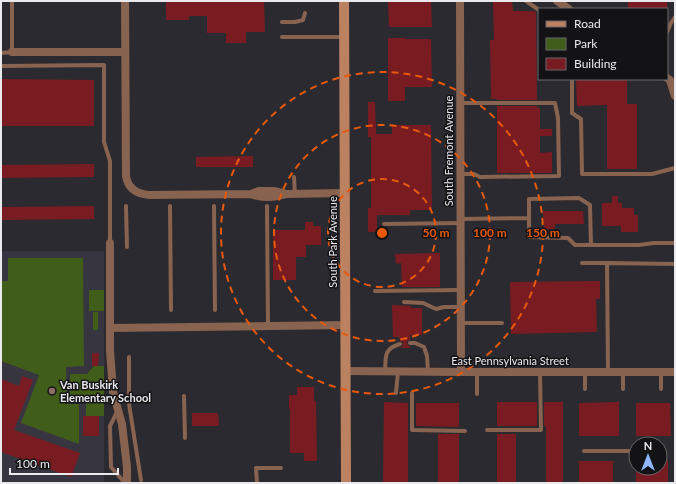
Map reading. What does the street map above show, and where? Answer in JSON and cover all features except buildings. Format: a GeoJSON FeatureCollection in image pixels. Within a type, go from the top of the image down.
{"type":"FeatureCollection","features":[{"type":"Feature","properties":{"kind":"main road","name":"South Park Avenue"},"geometry":{"type":"LineString","coordinates":[[344,1],[346,483]]}},
{"type":"Feature","properties":{"kind":"street"},"geometry":{"type":"LineString","coordinates":[[125,1],[126,176],[129,186],[133,190],[149,195],[251,194],[259,191],[274,191],[291,194],[345,193]]}},
{"type":"Feature","properties":{"kind":"street","name":"South Fremont Avenue"},"geometry":{"type":"LineString","coordinates":[[460,1],[461,372]]}},
{"type":"Feature","properties":{"kind":"street"},"geometry":{"type":"LineString","coordinates":[[557,1],[565,8]]}},
{"type":"Feature","properties":{"kind":"street"},"geometry":{"type":"LineString","coordinates":[[12,52],[125,52]]}},
{"type":"Feature","properties":{"kind":"street"},"geometry":{"type":"LineString","coordinates":[[670,77],[675,96]]}},
{"type":"Feature","properties":{"kind":"street"},"geometry":{"type":"LineString","coordinates":[[110,243],[110,350],[113,392],[122,424],[127,467],[126,483]]}},
{"type":"Feature","properties":{"kind":"street"},"geometry":{"type":"LineString","coordinates":[[110,328],[346,326]]}},
{"type":"Feature","properties":{"kind":"street","name":"East Pennsylvania Street"},"geometry":{"type":"LineString","coordinates":[[346,371],[675,372]]}},
{"type":"Feature","properties":{"kind":"lane"},"geometry":{"type":"LineString","coordinates":[[1,53],[12,52],[12,1]]}},
{"type":"Feature","properties":{"kind":"lane"},"geometry":{"type":"LineString","coordinates":[[526,1],[538,9]]}},
{"type":"Feature","properties":{"kind":"lane"},"geometry":{"type":"LineString","coordinates":[[282,22],[295,22],[303,20],[305,13]]}},
{"type":"Feature","properties":{"kind":"lane"},"geometry":{"type":"LineString","coordinates":[[668,28],[675,17]]}},
{"type":"Feature","properties":{"kind":"lane"},"geometry":{"type":"LineString","coordinates":[[282,37],[344,37]]}},
{"type":"Feature","properties":{"kind":"lane"},"geometry":{"type":"LineString","coordinates":[[1,66],[104,65],[104,142],[110,161],[110,243]]}},
{"type":"Feature","properties":{"kind":"lane"},"geometry":{"type":"LineString","coordinates":[[572,80],[572,113],[581,119],[582,174],[652,174],[675,168]]}},
{"type":"Feature","properties":{"kind":"lane"},"geometry":{"type":"LineString","coordinates":[[460,103],[554,103],[558,118],[559,176],[480,177],[474,174],[460,174]]}},
{"type":"Feature","properties":{"kind":"lane"},"geometry":{"type":"LineString","coordinates":[[291,194],[294,177]]}},
{"type":"Feature","properties":{"kind":"lane"},"geometry":{"type":"LineString","coordinates":[[591,245],[590,205],[579,198],[529,199],[529,237],[568,238],[575,245],[591,245],[639,245],[675,243]]}},
{"type":"Feature","properties":{"kind":"lane"},"geometry":{"type":"LineString","coordinates":[[126,206],[127,247]]}},
{"type":"Feature","properties":{"kind":"lane"},"geometry":{"type":"LineString","coordinates":[[170,206],[171,310]]}},
{"type":"Feature","properties":{"kind":"lane"},"geometry":{"type":"LineString","coordinates":[[214,206],[215,310]]}},
{"type":"Feature","properties":{"kind":"lane"},"geometry":{"type":"LineString","coordinates":[[266,206],[268,326]]}},
{"type":"Feature","properties":{"kind":"lane"},"geometry":{"type":"LineString","coordinates":[[384,224],[529,218]]}},
{"type":"Feature","properties":{"kind":"lane"},"geometry":{"type":"LineString","coordinates":[[582,263],[675,264]]}},
{"type":"Feature","properties":{"kind":"lane"},"geometry":{"type":"LineString","coordinates":[[607,263],[608,372]]}},
{"type":"Feature","properties":{"kind":"lane"},"geometry":{"type":"LineString","coordinates":[[375,291],[461,290]]}},
{"type":"Feature","properties":{"kind":"lane"},"geometry":{"type":"LineString","coordinates":[[404,302],[423,303],[436,309],[444,306],[461,307]]}},
{"type":"Feature","properties":{"kind":"lane"},"geometry":{"type":"LineString","coordinates":[[461,323],[502,322]]}},
{"type":"Feature","properties":{"kind":"lane"},"geometry":{"type":"LineString","coordinates":[[385,372],[388,350],[393,346],[400,344]]}},
{"type":"Feature","properties":{"kind":"lane"},"geometry":{"type":"LineString","coordinates":[[410,344],[424,347],[427,356],[428,372]]}},
{"type":"Feature","properties":{"kind":"lane"},"geometry":{"type":"LineString","coordinates":[[129,357],[129,404],[141,480]]}},
{"type":"Feature","properties":{"kind":"lane"},"geometry":{"type":"LineString","coordinates":[[396,393],[398,372]]}},
{"type":"Feature","properties":{"kind":"lane"},"geometry":{"type":"LineString","coordinates":[[477,372],[477,394]]}},
{"type":"Feature","properties":{"kind":"lane"},"geometry":{"type":"LineString","coordinates":[[487,430],[541,430],[540,372]]}},
{"type":"Feature","properties":{"kind":"lane"},"geometry":{"type":"LineString","coordinates":[[585,372],[585,389]]}},
{"type":"Feature","properties":{"kind":"lane"},"geometry":{"type":"LineString","coordinates":[[623,372],[623,389]]}},
{"type":"Feature","properties":{"kind":"lane"},"geometry":{"type":"LineString","coordinates":[[661,372],[661,389]]}},
{"type":"Feature","properties":{"kind":"lane"},"geometry":{"type":"LineString","coordinates":[[412,393],[412,430],[466,431]]}},
{"type":"Feature","properties":{"kind":"lane"},"geometry":{"type":"LineString","coordinates":[[184,396],[185,438]]}},
{"type":"Feature","properties":{"kind":"lane"},"geometry":{"type":"LineString","coordinates":[[118,409],[110,426],[110,467],[126,483]]}},
{"type":"Feature","properties":{"kind":"lane"},"geometry":{"type":"LineString","coordinates":[[584,451],[628,451]]}},
{"type":"Feature","properties":{"kind":"lane"},"geometry":{"type":"LineString","coordinates":[[257,483],[256,468],[281,468]]}},
{"type":"Feature","properties":{"kind":"shaded area","name":"Van Buskirk Elementary School"},"geometry":{"type":"Polygon","coordinates":[[[1,251],[104,251],[104,483],[1,483],[1,251]]]}},
{"type":"Feature","properties":{"kind":"green space"},"geometry":{"type":"Polygon","coordinates":[[[8,258],[83,258],[84,366],[66,367],[67,404],[79,404],[79,444],[21,423],[39,375],[1,361],[1,281],[8,281],[8,258]]]}},
{"type":"Feature","properties":{"kind":"green space"},"geometry":{"type":"Polygon","coordinates":[[[89,290],[104,290],[104,311],[89,311],[89,290]]]}},
{"type":"Feature","properties":{"kind":"green space"},"geometry":{"type":"Polygon","coordinates":[[[93,312],[98,312],[98,330],[93,330],[93,312]]]}},
{"type":"Feature","properties":{"kind":"green space"},"geometry":{"type":"Polygon","coordinates":[[[94,366],[104,366],[104,416],[86,416],[86,400],[70,400],[70,374],[86,375],[94,366]]]}},
{"type":"Feature","properties":{"kind":"place","name":"Van Buskirk Elementary School"},"geometry":{"type":"Point","coordinates":[52,391]}}]}
